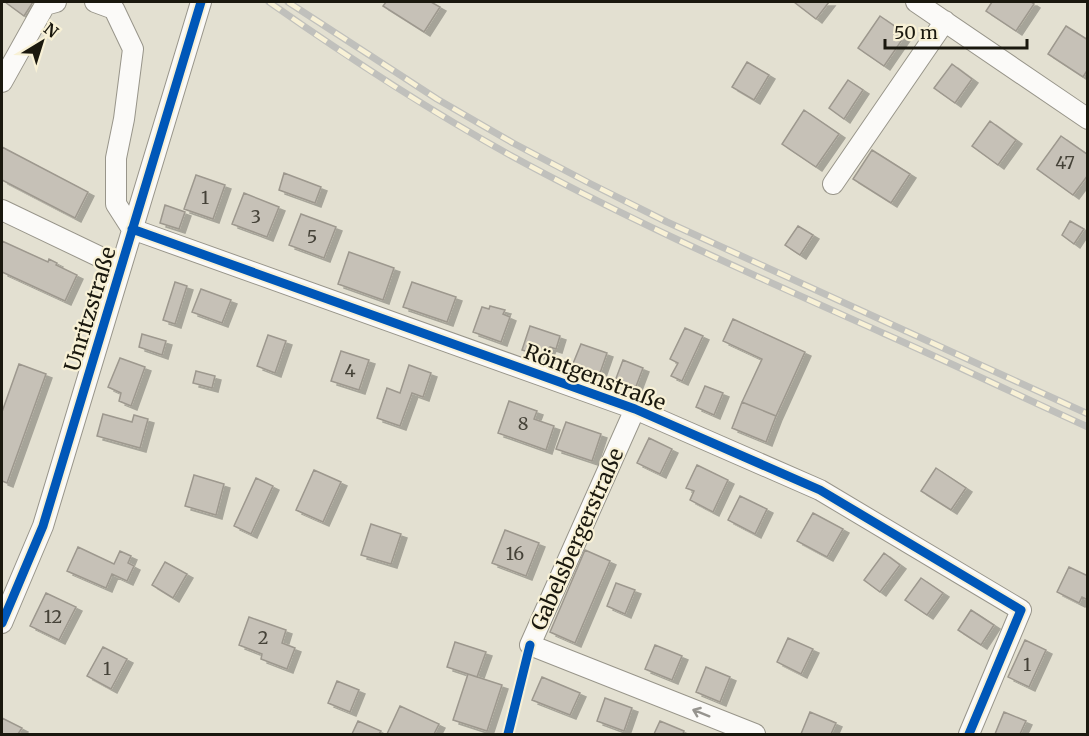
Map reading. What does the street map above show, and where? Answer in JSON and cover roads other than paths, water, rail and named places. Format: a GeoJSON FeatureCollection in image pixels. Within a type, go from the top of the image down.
{"type":"FeatureCollection","features":[{"type":"Feature","properties":{"kind":"street"},"geometry":{"type":"LineString","coordinates":[[2,82],[45,5],[56,2]]}},
{"type":"Feature","properties":{"kind":"street"},"geometry":{"type":"LineString","coordinates":[[95,2],[114,9],[133,49],[124,119],[116,158],[116,204],[132,229]]}},
{"type":"Feature","properties":{"kind":"street","name":"Unritzstraße"},"geometry":{"type":"LineString","coordinates":[[2,623],[43,526],[201,2]]}},
{"type":"Feature","properties":{"kind":"street"},"geometry":{"type":"LineString","coordinates":[[916,2],[1088,119]]}},
{"type":"Feature","properties":{"kind":"street"},"geometry":{"type":"LineString","coordinates":[[833,184],[945,21]]}},
{"type":"Feature","properties":{"kind":"street"},"geometry":{"type":"LineString","coordinates":[[2,210],[121,267]]}},
{"type":"Feature","properties":{"kind":"street","name":"Röntgenstraße"},"geometry":{"type":"LineString","coordinates":[[132,229],[634,409],[820,490],[1021,610],[969,735]]}},
{"type":"Feature","properties":{"kind":"street","name":"Gabelsbergerstraße"},"geometry":{"type":"LineString","coordinates":[[634,409],[530,645],[755,735]]}},
{"type":"Feature","properties":{"kind":"railway"},"geometry":{"type":"LineString","coordinates":[[269,2],[416,100],[554,179],[695,248],[1088,427]]}},
{"type":"Feature","properties":{"kind":"railway"},"geometry":{"type":"LineString","coordinates":[[288,2],[437,99],[591,184],[667,222],[1088,414]]}}]}
